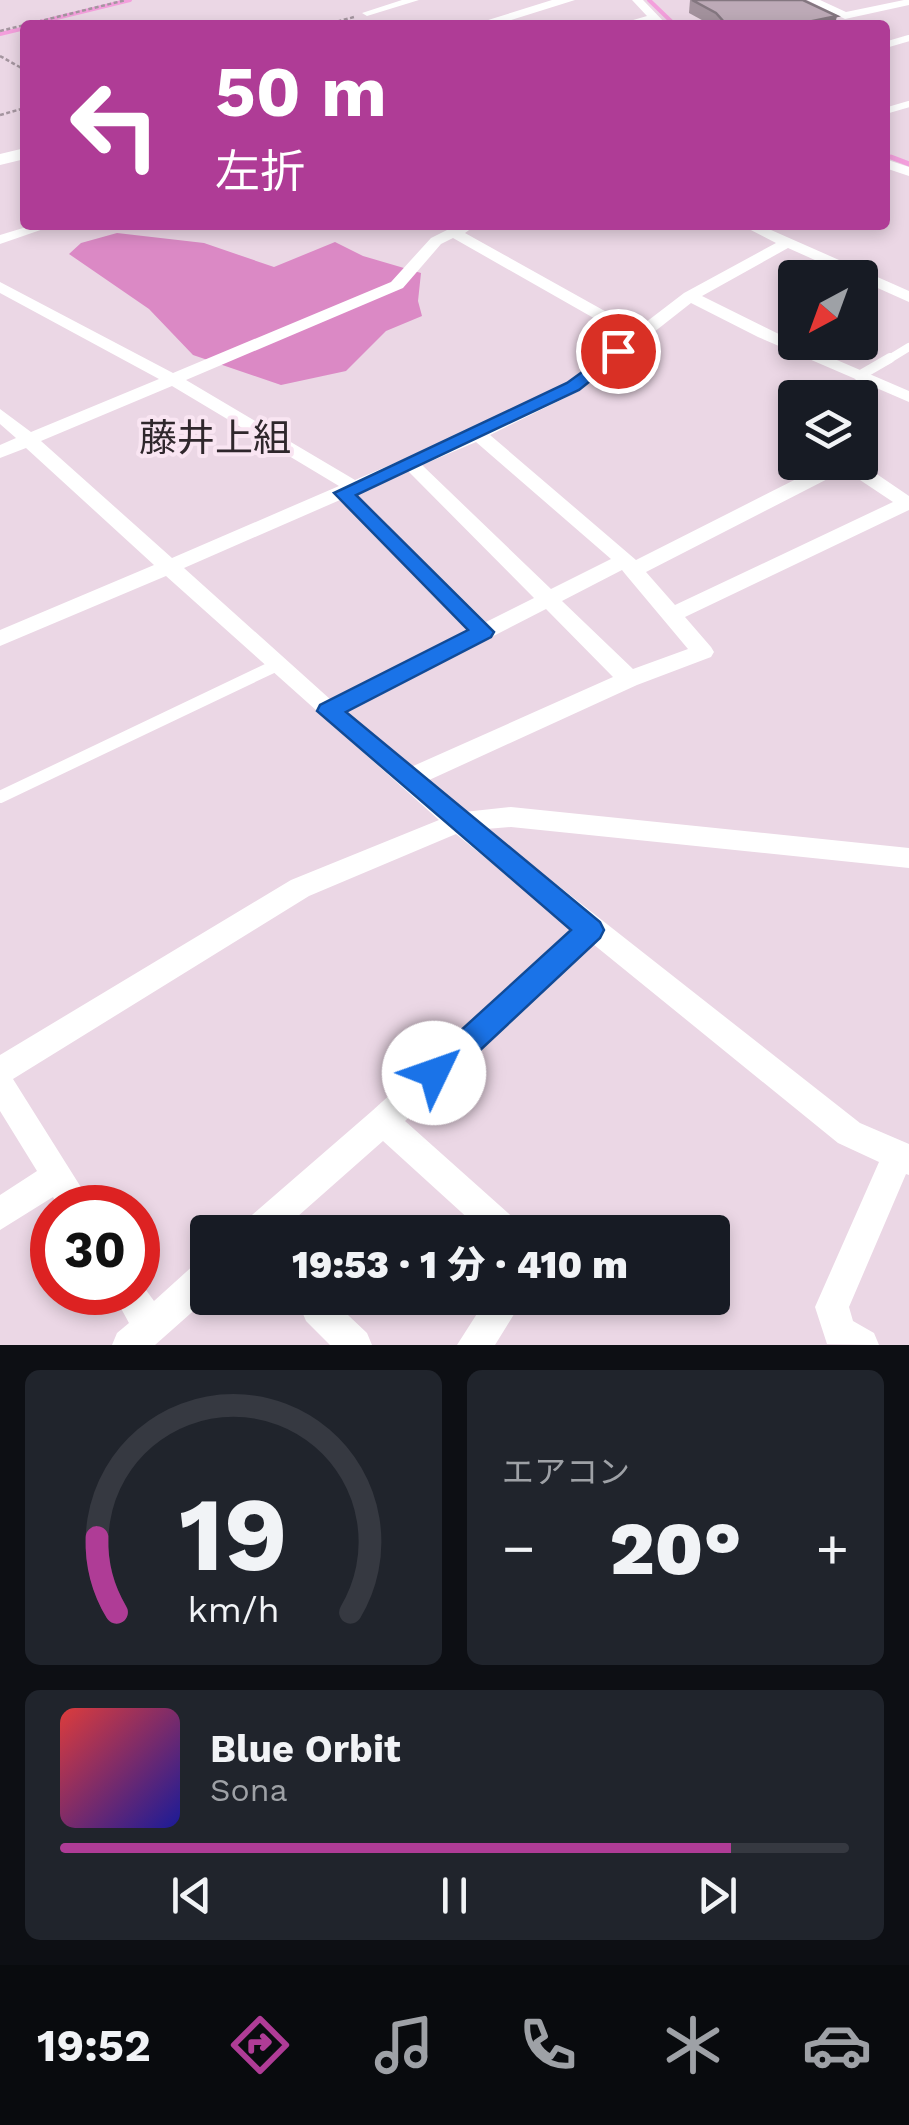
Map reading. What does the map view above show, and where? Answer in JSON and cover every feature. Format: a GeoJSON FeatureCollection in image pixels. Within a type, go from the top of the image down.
{"type":"FeatureCollection","features":[{"type":"Feature","properties":{"kind":"street"},"geometry":{"type":"LineString","coordinates":[[362,20],[377,0]]}},
{"type":"Feature","properties":{"kind":"street"},"geometry":{"type":"LineString","coordinates":[[367,13],[414,0]]}},
{"type":"Feature","properties":{"kind":"street"},"geometry":{"type":"LineString","coordinates":[[497,20],[568,0]]}},
{"type":"Feature","properties":{"kind":"street"},"geometry":{"type":"LineString","coordinates":[[637,0],[658,20]]}},
{"type":"Feature","properties":{"kind":"street"},"geometry":{"type":"LineString","coordinates":[[812,0],[845,16],[909,2]]}},
{"type":"Feature","properties":{"kind":"street"},"geometry":{"type":"LineString","coordinates":[[0,240],[32,230]]}},
{"type":"Feature","properties":{"kind":"street"},"geometry":{"type":"LineString","coordinates":[[0,452],[397,285],[436,241],[457,230]]}},
{"type":"Feature","properties":{"kind":"street"},"geometry":{"type":"LineString","coordinates":[[464,230],[635,335]]}},
{"type":"Feature","properties":{"kind":"street"},"geometry":{"type":"LineString","coordinates":[[759,230],[909,297]]}},
{"type":"Feature","properties":{"kind":"street"},"geometry":{"type":"LineString","coordinates":[[0,638],[350,491],[573,387],[690,296],[795,230]]}},
{"type":"Feature","properties":{"kind":"street"},"geometry":{"type":"LineString","coordinates":[[0,286],[174,380],[350,491],[483,632]]}},
{"type":"Feature","properties":{"kind":"street"},"geometry":{"type":"LineString","coordinates":[[690,296],[909,397]]}},
{"type":"Feature","properties":{"kind":"street"},"geometry":{"type":"LineString","coordinates":[[0,414],[329,711],[590,930],[849,1133],[904,1158],[832,1308],[839,1332],[862,1345]]}},
{"type":"Feature","properties":{"kind":"street"},"geometry":{"type":"LineString","coordinates":[[408,778],[630,679],[702,652],[629,565],[478,434]]}},
{"type":"Feature","properties":{"kind":"street"},"geometry":{"type":"LineString","coordinates":[[329,711],[550,598],[846,462],[907,504],[672,616]]}},
{"type":"Feature","properties":{"kind":"street"},"geometry":{"type":"LineString","coordinates":[[410,463],[630,679]]}},
{"type":"Feature","properties":{"kind":"street"},"geometry":{"type":"LineString","coordinates":[[0,1072],[300,888],[459,822],[511,817],[909,858]]}},
{"type":"Feature","properties":{"kind":"street"},"geometry":{"type":"LineString","coordinates":[[275,1215],[590,930]]}},
{"type":"Feature","properties":{"kind":"street"},"geometry":{"type":"LineString","coordinates":[[0,1084],[64,1185]]}},
{"type":"Feature","properties":{"kind":"street"},"geometry":{"type":"LineString","coordinates":[[382,1121],[487,1215]]}},
{"type":"Feature","properties":{"kind":"street"},"geometry":{"type":"LineString","coordinates":[[0,1214],[58,1175]]}},
{"type":"Feature","properties":{"kind":"street"},"geometry":{"type":"LineString","coordinates":[[139,1335],[190,1291]]}},
{"type":"Feature","properties":{"kind":"street"},"geometry":{"type":"LineString","coordinates":[[324,1315],[355,1345]]}},
{"type":"Feature","properties":{"kind":"street"},"geometry":{"type":"LineString","coordinates":[[474,1345],[495,1315]]}},
{"type":"Feature","properties":{"kind":"lane"},"geometry":{"type":"LineString","coordinates":[[859,376],[909,346]]}},
{"type":"Feature","properties":{"kind":"lane"},"geometry":{"type":"LineString","coordinates":[[0,797],[277,665]]}},
{"type":"Feature","properties":{"kind":"path"},"geometry":{"type":"LineString","coordinates":[[42,20],[126,0]]}},
{"type":"Feature","properties":{"kind":"path"},"geometry":{"type":"LineString","coordinates":[[342,20],[367,13]]}},
{"type":"Feature","properties":{"kind":"shaded area"},"geometry":{"type":"Polygon","coordinates":[[[117,233],[204,243],[274,267],[335,242],[363,256],[421,273],[418,301],[422,316],[386,331],[346,371],[281,385],[193,355],[149,309],[69,254],[81,243],[117,233]]]}},
{"type":"Feature","properties":{"kind":"building"},"geometry":{"type":"Polygon","coordinates":[[[692,0],[803,0],[837,16],[817,20],[722,20],[692,0]]]}},
{"type":"Feature","properties":{"kind":"waterway"},"geometry":{"type":"LineString","coordinates":[[48,20],[130,0]]}},
{"type":"Feature","properties":{"kind":"waterway"},"geometry":{"type":"LineString","coordinates":[[649,0],[670,20]]}},
{"type":"Feature","properties":{"kind":"waterway"},"geometry":{"type":"LineString","coordinates":[[0,34],[20,29]]}},
{"type":"Feature","properties":{"kind":"waterway"},"geometry":{"type":"LineString","coordinates":[[890,157],[898,160]]}},
{"type":"Feature","properties":{"kind":"waterway"},"geometry":{"type":"LineString","coordinates":[[891,157],[909,164]]}},
{"type":"Feature","properties":{"kind":"district","name":"藤井上組"},"geometry":{"type":"Point","coordinates":[215,438]}},
{"type":"Feature","properties":{"kind":"route"},"geometry":{"type":"LineString","coordinates":[[434,1073],[590,930],[329,711],[483,632],[344,493],[573,387],[618,351]]}}]}
